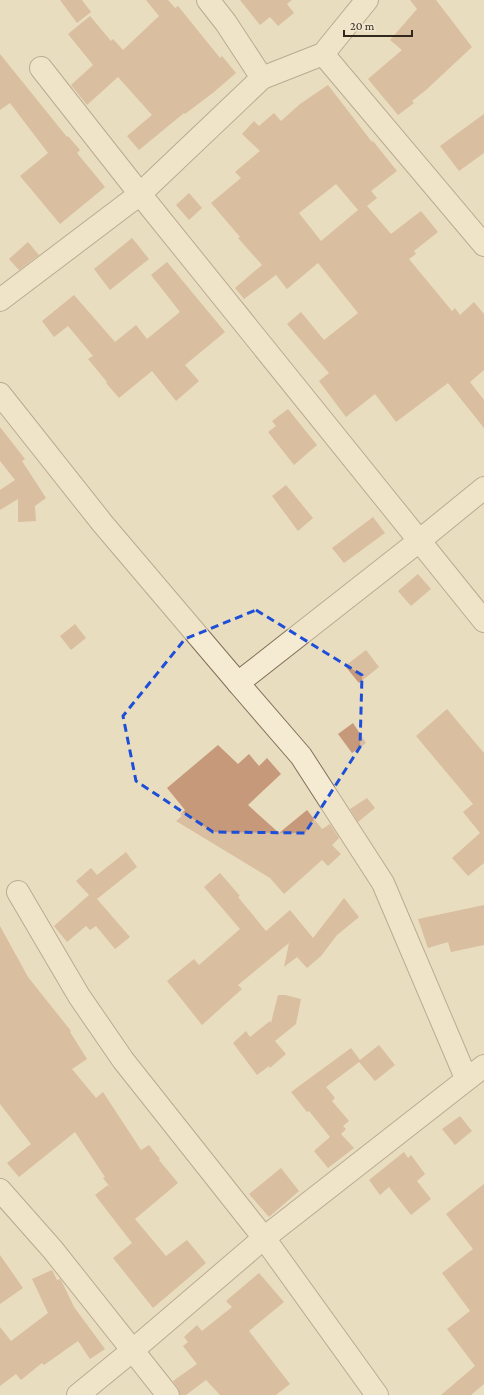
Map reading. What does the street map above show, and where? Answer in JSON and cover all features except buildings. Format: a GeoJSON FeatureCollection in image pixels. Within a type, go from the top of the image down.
{"type":"FeatureCollection","features":[{"type":"Feature","properties":{"kind":"street"},"geometry":{"type":"LineString","coordinates":[[208,0],[226,23],[262,78]]}},
{"type":"Feature","properties":{"kind":"street"},"geometry":{"type":"LineString","coordinates":[[0,300],[140,194],[262,78],[323,54],[367,0]]}},
{"type":"Feature","properties":{"kind":"street"},"geometry":{"type":"LineString","coordinates":[[323,54],[484,245]]}},
{"type":"Feature","properties":{"kind":"street"},"geometry":{"type":"LineString","coordinates":[[41,68],[140,194],[484,621]]}},
{"type":"Feature","properties":{"kind":"street"},"geometry":{"type":"LineString","coordinates":[[0,394],[103,524],[301,756],[383,883],[466,1078]]}},
{"type":"Feature","properties":{"kind":"street"},"geometry":{"type":"LineString","coordinates":[[238,683],[484,488]]}},
{"type":"Feature","properties":{"kind":"street"},"geometry":{"type":"LineString","coordinates":[[18,892],[79,996],[124,1060],[264,1238],[377,1395]]}},
{"type":"Feature","properties":{"kind":"street"},"geometry":{"type":"LineString","coordinates":[[78,1395],[264,1238],[466,1078],[484,1066]]}},
{"type":"Feature","properties":{"kind":"street"},"geometry":{"type":"LineString","coordinates":[[0,1190],[53,1250],[168,1395]]}},
{"type":"Feature","properties":{"kind":"highlighted area"},"geometry":{"type":"Polygon","coordinates":[[[256,610],[362,675],[360,747],[305,833],[213,832],[136,781],[123,716],[185,639],[256,610]]]}}]}
